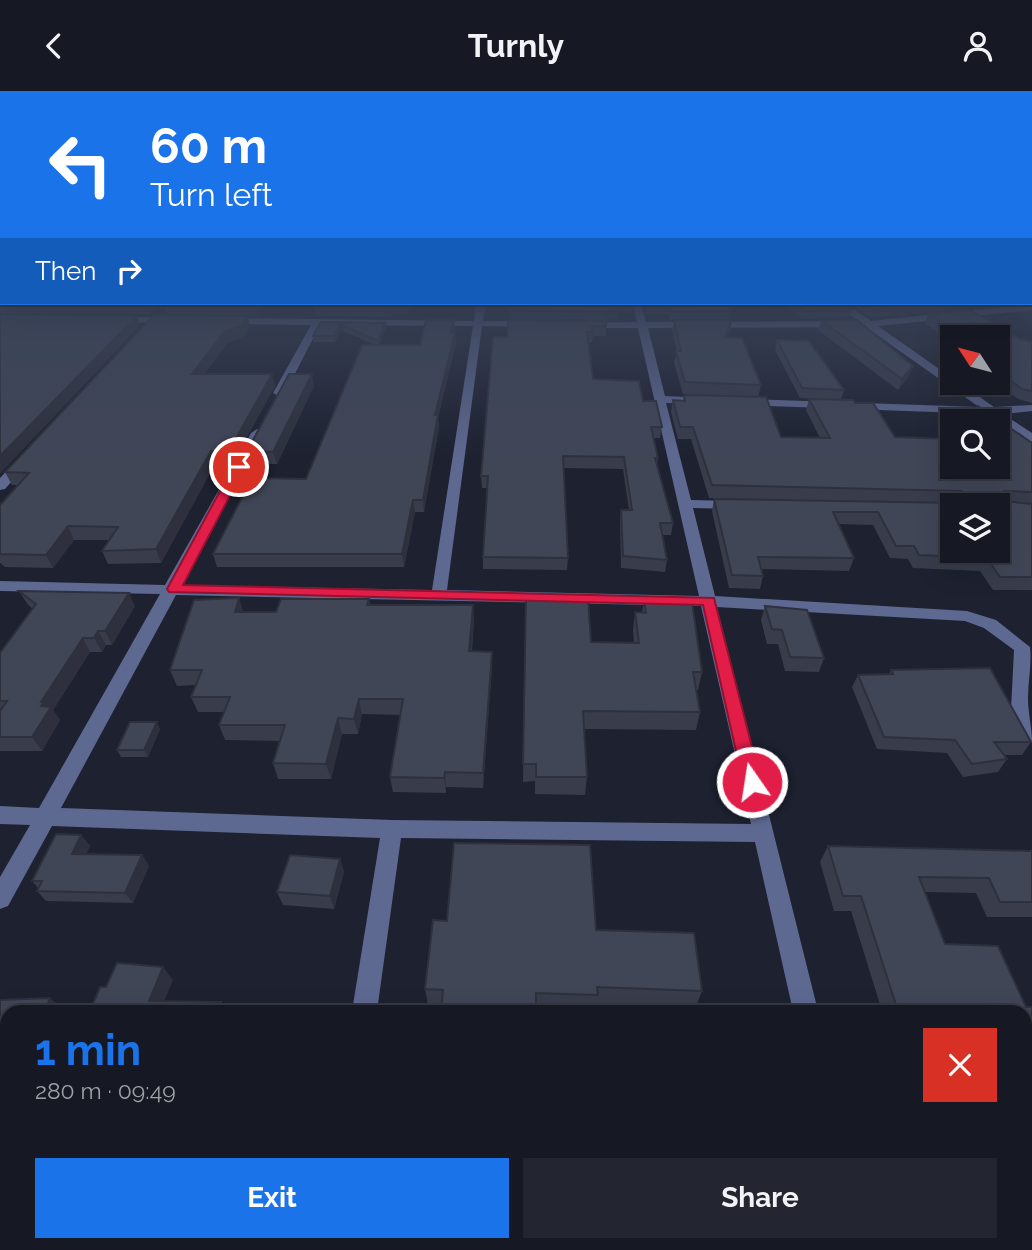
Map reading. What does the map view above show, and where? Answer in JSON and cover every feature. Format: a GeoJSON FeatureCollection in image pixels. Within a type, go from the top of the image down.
{"type":"FeatureCollection","features":[{"type":"Feature","properties":{"kind":"street"},"geometry":{"type":"LineString","coordinates":[[0,899],[174,589],[303,348]]}},
{"type":"Feature","properties":{"kind":"street"},"geometry":{"type":"LineString","coordinates":[[439,593],[475,348]]}},
{"type":"Feature","properties":{"kind":"street"},"geometry":{"type":"LineString","coordinates":[[649,348],[805,1005]]}},
{"type":"Feature","properties":{"kind":"street"},"geometry":{"type":"LineString","coordinates":[[903,348],[940,374]]}},
{"type":"Feature","properties":{"kind":"street"},"geometry":{"type":"LineString","coordinates":[[969,395],[988,409]]}},
{"type":"Feature","properties":{"kind":"street"},"geometry":{"type":"LineString","coordinates":[[661,400],[716,401]]}},
{"type":"Feature","properties":{"kind":"street"},"geometry":{"type":"LineString","coordinates":[[730,402],[940,409]]}},
{"type":"Feature","properties":{"kind":"street"},"geometry":{"type":"LineString","coordinates":[[1010,410],[1032,408]]}},
{"type":"Feature","properties":{"kind":"street"},"geometry":{"type":"LineString","coordinates":[[1010,424],[1032,439]]}},
{"type":"Feature","properties":{"kind":"street"},"geometry":{"type":"LineString","coordinates":[[0,486],[36,447]]}},
{"type":"Feature","properties":{"kind":"street"},"geometry":{"type":"LineString","coordinates":[[685,504],[752,505]]}},
{"type":"Feature","properties":{"kind":"street"},"geometry":{"type":"LineString","coordinates":[[0,586],[439,593],[709,601],[945,613],[990,624],[1022,647],[1025,661],[1017,703],[1032,736]]}},
{"type":"Feature","properties":{"kind":"street"},"geometry":{"type":"LineString","coordinates":[[0,815],[392,829],[764,833]]}},
{"type":"Feature","properties":{"kind":"street"},"geometry":{"type":"LineString","coordinates":[[366,1005],[392,829]]}},
{"type":"Feature","properties":{"kind":"building"},"geometry":{"type":"Polygon","coordinates":[[[0,348],[106,348],[0,456],[0,348]]]}},
{"type":"Feature","properties":{"kind":"building"},"geometry":{"type":"Polygon","coordinates":[[[123,348],[212,348],[192,374],[272,374],[229,451],[211,451],[156,549],[102,551],[118,527],[68,526],[46,555],[0,554],[0,505],[29,473],[5,472],[123,348]]]}},
{"type":"Feature","properties":{"kind":"building"},"geometry":{"type":"Polygon","coordinates":[[[361,348],[451,348],[435,415],[438,415],[423,500],[413,500],[402,554],[213,554],[252,478],[306,479],[361,348]]]}},
{"type":"Feature","properties":{"kind":"building"},"geometry":{"type":"Polygon","coordinates":[[[492,348],[589,348],[593,379],[639,381],[643,401],[656,401],[662,427],[651,427],[658,458],[655,458],[673,523],[660,523],[667,560],[623,556],[621,510],[632,510],[624,457],[563,456],[568,558],[483,557],[488,476],[481,476],[492,348]]]}},
{"type":"Feature","properties":{"kind":"building"},"geometry":{"type":"Polygon","coordinates":[[[680,348],[746,348],[761,385],[685,382],[676,351],[681,351],[680,348]]]}},
{"type":"Feature","properties":{"kind":"building"},"geometry":{"type":"Polygon","coordinates":[[[781,348],[814,348],[844,390],[802,388],[781,348]]]}},
{"type":"Feature","properties":{"kind":"building"},"geometry":{"type":"Polygon","coordinates":[[[860,348],[891,348],[913,366],[902,379],[860,348]]]}},
{"type":"Feature","properties":{"kind":"building"},"geometry":{"type":"Polygon","coordinates":[[[1010,348],[1032,348],[1032,391],[1022,389],[1010,380],[1010,348]]]}},
{"type":"Feature","properties":{"kind":"building"},"geometry":{"type":"Polygon","coordinates":[[[289,374],[312,374],[273,452],[247,451],[289,374]]]}},
{"type":"Feature","properties":{"kind":"building"},"geometry":{"type":"Polygon","coordinates":[[[689,395],[766,397],[781,437],[830,438],[809,399],[873,403],[895,437],[940,439],[940,479],[1010,479],[1010,428],[1032,443],[1032,492],[964,493],[712,485],[693,427],[680,427],[673,400],[685,401],[684,396],[689,395]]]}},
{"type":"Feature","properties":{"kind":"building"},"geometry":{"type":"Polygon","coordinates":[[[714,499],[940,503],[940,556],[919,555],[914,546],[896,546],[878,512],[833,512],[854,558],[758,557],[763,576],[732,575],[714,499]]]}},
{"type":"Feature","properties":{"kind":"building"},"geometry":{"type":"Polygon","coordinates":[[[1010,502],[1032,504],[1032,577],[1000,577],[990,563],[1010,563],[1010,502]]]}},
{"type":"Feature","properties":{"kind":"building"},"geometry":{"type":"Polygon","coordinates":[[[19,591],[129,593],[105,631],[98,631],[94,638],[83,638],[41,702],[44,702],[41,706],[51,707],[32,737],[0,737],[0,711],[7,701],[0,701],[0,653],[36,604],[19,591]]]}},
{"type":"Feature","properties":{"kind":"building"},"geometry":{"type":"Polygon","coordinates":[[[239,598],[235,612],[276,612],[281,599],[369,599],[367,605],[473,605],[469,651],[492,652],[483,773],[445,772],[444,778],[390,777],[403,699],[359,699],[354,719],[338,718],[326,764],[273,763],[285,725],[219,725],[230,697],[191,697],[202,670],[170,670],[194,600],[239,598]]]}},
{"type":"Feature","properties":{"kind":"building"},"geometry":{"type":"Polygon","coordinates":[[[526,598],[588,598],[591,642],[639,643],[635,612],[646,613],[644,601],[692,602],[702,672],[693,672],[700,712],[583,711],[587,777],[536,777],[536,764],[523,764],[526,598]]]}},
{"type":"Feature","properties":{"kind":"building"},"geometry":{"type":"Polygon","coordinates":[[[765,606],[807,610],[824,658],[790,657],[782,630],[772,629],[765,606]]]}},
{"type":"Feature","properties":{"kind":"building"},"geometry":{"type":"Polygon","coordinates":[[[990,668],[1031,742],[994,742],[1007,759],[972,764],[955,740],[884,737],[858,675],[893,674],[891,670],[990,668]]]}},
{"type":"Feature","properties":{"kind":"building"},"geometry":{"type":"Polygon","coordinates":[[[130,722],[157,722],[144,750],[117,750],[130,722]]]}},
{"type":"Feature","properties":{"kind":"building"},"geometry":{"type":"Polygon","coordinates":[[[56,834],[81,835],[72,854],[142,855],[125,893],[37,891],[42,881],[32,881],[56,834]]]}},
{"type":"Feature","properties":{"kind":"building"},"geometry":{"type":"Polygon","coordinates":[[[454,843],[590,845],[596,930],[694,933],[702,991],[597,987],[598,995],[536,993],[536,1005],[442,1005],[443,990],[425,989],[433,920],[447,921],[454,843]]]}},
{"type":"Feature","properties":{"kind":"building"},"geometry":{"type":"Polygon","coordinates":[[[828,846],[1032,851],[1032,902],[1000,902],[989,878],[919,877],[945,944],[998,946],[1025,1005],[896,1005],[861,896],[843,896],[828,846]]]}},
{"type":"Feature","properties":{"kind":"building"},"geometry":{"type":"Polygon","coordinates":[[[290,855],[340,859],[330,896],[277,892],[290,855]]]}},
{"type":"Feature","properties":{"kind":"building"},"geometry":{"type":"Polygon","coordinates":[[[117,963],[163,967],[149,1001],[221,1002],[220,1005],[92,1005],[100,987],[106,987],[117,963]]]}},
{"type":"Feature","properties":{"kind":"building"},"geometry":{"type":"Polygon","coordinates":[[[50,998],[47,1005],[0,1005],[0,1000],[50,998]]]}},
{"type":"Feature","properties":{"kind":"route"},"geometry":{"type":"LineString","coordinates":[[239,467],[174,589],[709,601],[752,782]]}}]}
